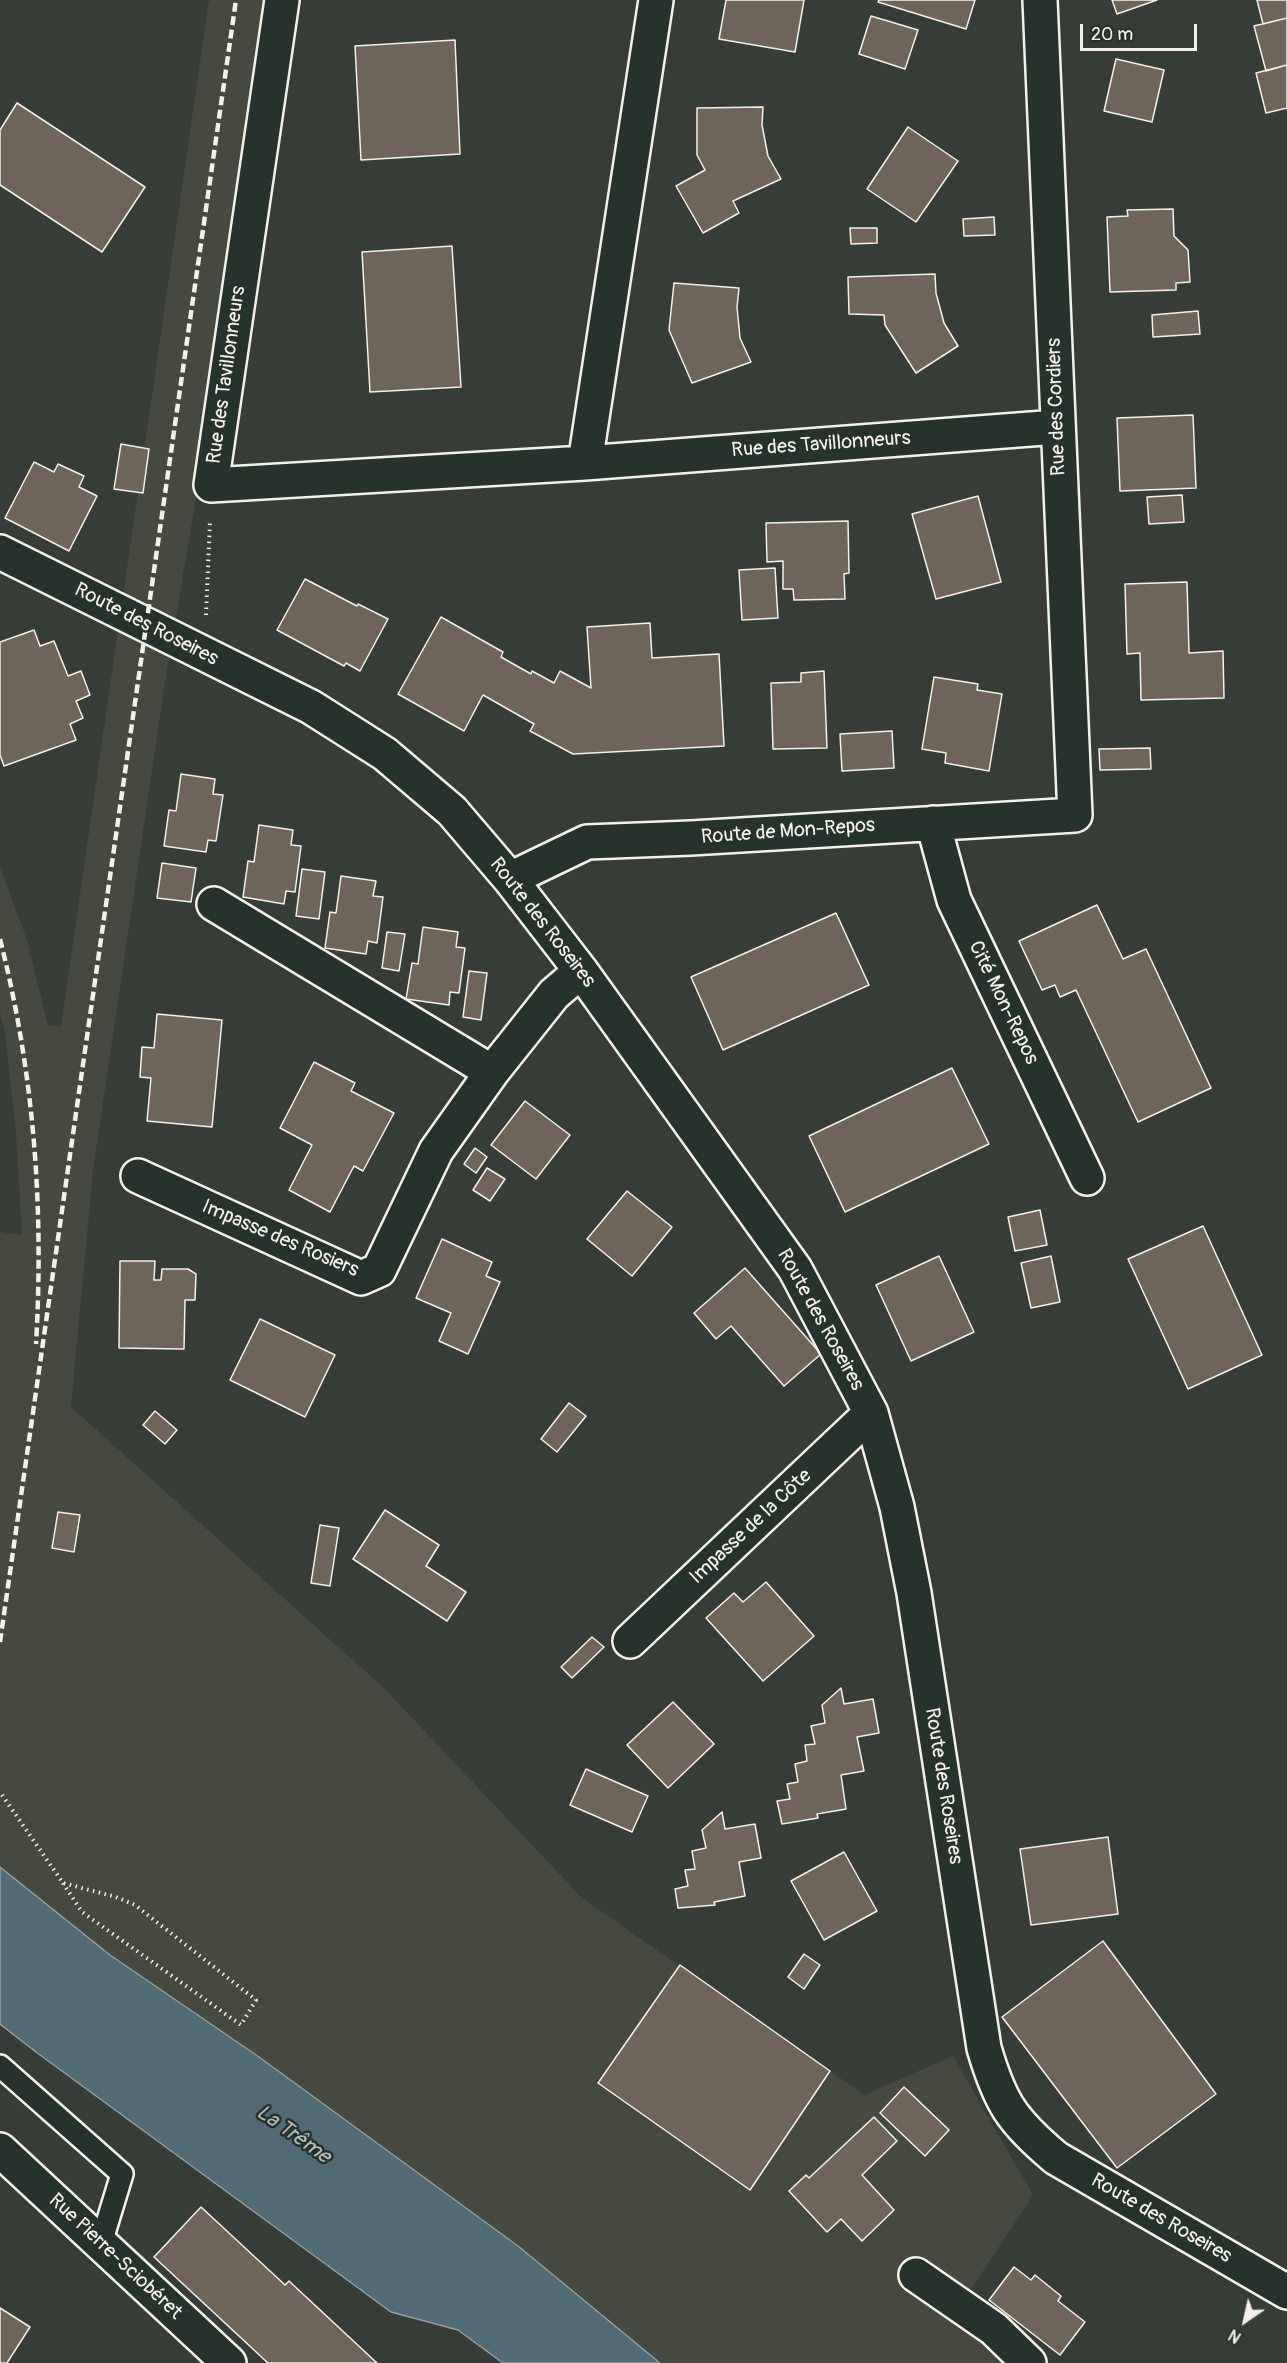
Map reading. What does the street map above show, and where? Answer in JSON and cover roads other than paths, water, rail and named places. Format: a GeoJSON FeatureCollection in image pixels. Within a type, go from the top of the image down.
{"type":"FeatureCollection","features":[{"type":"Feature","properties":{"kind":"street","name":"Rue des Tavillonneurs"},"geometry":{"type":"LineString","coordinates":[[282,0],[211,485],[585,463],[1057,427]]}},
{"type":"Feature","properties":{"kind":"street"},"geometry":{"type":"LineString","coordinates":[[585,463],[656,0]]}},
{"type":"Feature","properties":{"kind":"street","name":"Rue des Cordiers"},"geometry":{"type":"LineString","coordinates":[[1040,0],[1075,815]]}},
{"type":"Feature","properties":{"kind":"street","name":"Route des Roseires"},"geometry":{"type":"LineString","coordinates":[[0,552],[311,707],[385,754],[452,811],[510,879],[581,971],[795,1269],[872,1413],[897,1507],[914,1593],[984,2048],[993,2078],[1009,2111],[1027,2134],[1056,2158],[1287,2292]]}},
{"type":"Feature","properties":{"kind":"street","name":"Route de Mon-Repos"},"geometry":{"type":"LineString","coordinates":[[510,879],[587,842],[1075,815]]}},
{"type":"Feature","properties":{"kind":"street","name":"Cité Mon-Repos"},"geometry":{"type":"LineString","coordinates":[[933,823],[954,900],[1087,1178]]}},
{"type":"Feature","properties":{"kind":"street"},"geometry":{"type":"LineString","coordinates":[[214,904],[492,1072]]}},
{"type":"Feature","properties":{"kind":"street","name":"Impasse des Rosiers"},"geometry":{"type":"LineString","coordinates":[[138,1176],[361,1278],[379,1270],[435,1151],[492,1072],[554,994],[581,971]]}},
{"type":"Feature","properties":{"kind":"street","name":"Impasse de la Côte"},"geometry":{"type":"LineString","coordinates":[[630,1641],[872,1413]]}},
{"type":"Feature","properties":{"kind":"street","name":"Rue Pierre-Sciobéret"},"geometry":{"type":"LineString","coordinates":[[0,2151],[229,2363]]}},
{"type":"Feature","properties":{"kind":"street"},"geometry":{"type":"LineString","coordinates":[[916,2275],[994,2329],[1029,2363]]}},
{"type":"Feature","properties":{"kind":"lane"},"geometry":{"type":"LineString","coordinates":[[0,2066],[122,2174],[101,2243]]}},
{"type":"Feature","properties":{"kind":"water","name":"La Trême"},"geometry":{"type":"Polygon","coordinates":[[[0,1867],[110,1955],[259,2057],[518,2246],[660,2363],[503,2363],[458,2330],[391,2312],[36,2052],[0,2024],[0,1867]]]}},
{"type":"Feature","properties":{"kind":"railway"},"geometry":{"type":"LineString","coordinates":[[0,1642],[236,0]]}},
{"type":"Feature","properties":{"kind":"railway"},"geometry":{"type":"LineString","coordinates":[[0,939],[21,1040],[34,1140],[39,1242],[36,1344]]}}]}
